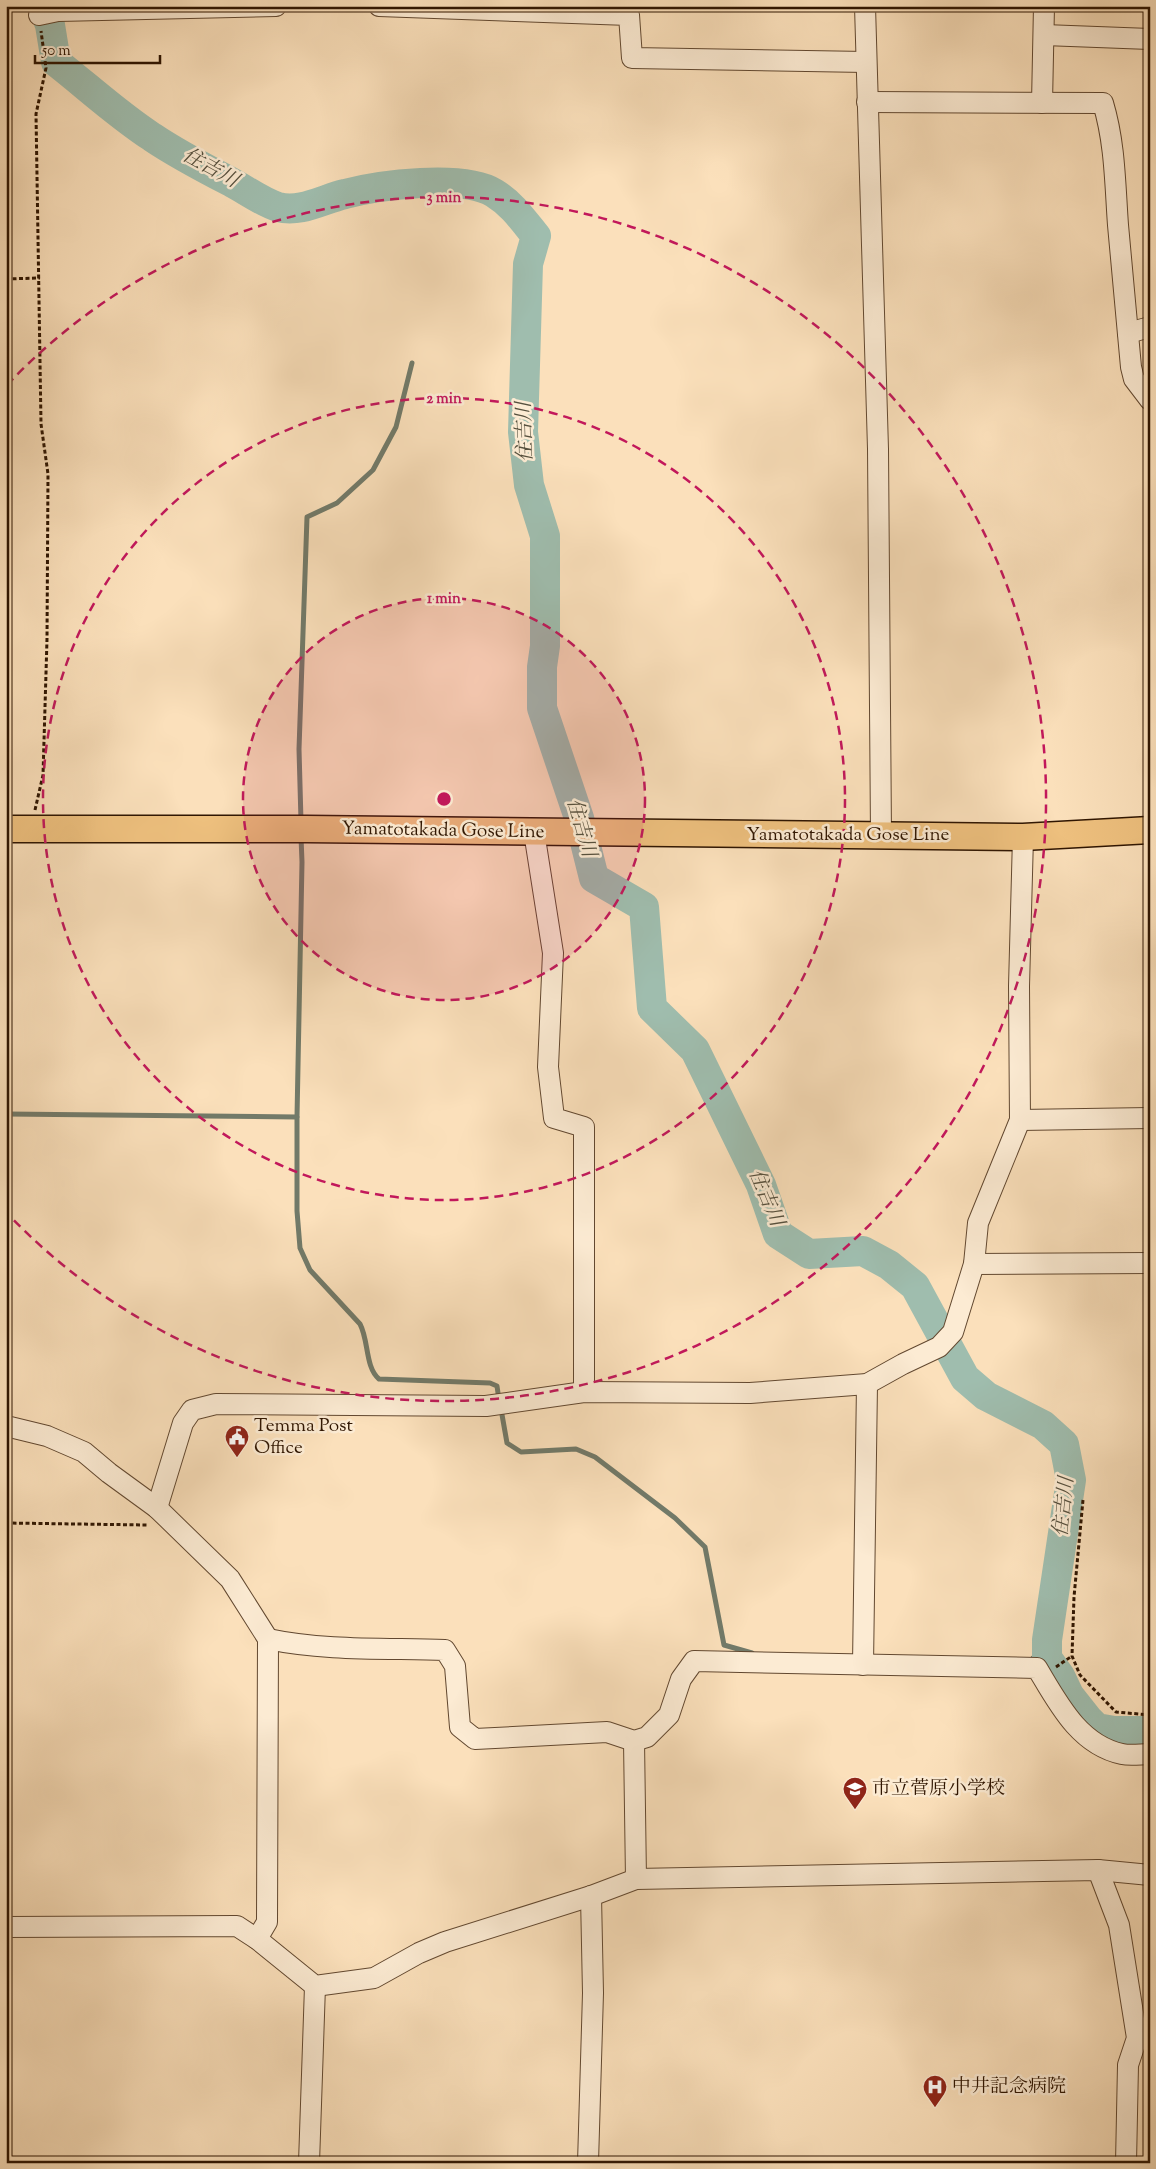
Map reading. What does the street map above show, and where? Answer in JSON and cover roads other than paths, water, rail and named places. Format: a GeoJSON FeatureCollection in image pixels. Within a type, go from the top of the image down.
{"type":"FeatureCollection","features":[{"type":"Feature","properties":{"kind":"main road","name":"Yamatotakada Gose Line"},"geometry":{"type":"LineString","coordinates":[[19,828],[302,829],[582,834],[1023,837],[1150,830]]}},
{"type":"Feature","properties":{"kind":"street"},"geometry":{"type":"LineString","coordinates":[[51,11],[276,6]]}},
{"type":"Feature","properties":{"kind":"street"},"geometry":{"type":"LineString","coordinates":[[379,6],[629,15],[632,58],[866,62]]}},
{"type":"Feature","properties":{"kind":"street"},"geometry":{"type":"LineString","coordinates":[[865,6],[878,449],[881,835]]}},
{"type":"Feature","properties":{"kind":"street"},"geometry":{"type":"LineString","coordinates":[[1042,103],[1044,6]]}},
{"type":"Feature","properties":{"kind":"street"},"geometry":{"type":"LineString","coordinates":[[1044,35],[1150,39]]}},
{"type":"Feature","properties":{"kind":"street"},"geometry":{"type":"LineString","coordinates":[[868,102],[1103,103],[1113,149],[1131,367],[1134,379],[1147,392]]}},
{"type":"Feature","properties":{"kind":"street"},"geometry":{"type":"LineString","coordinates":[[1128,333],[1150,327]]}},
{"type":"Feature","properties":{"kind":"street"},"geometry":{"type":"LineString","coordinates":[[534,832],[553,953],[548,1067],[554,1118],[584,1127],[584,1392]]}},
{"type":"Feature","properties":{"kind":"street"},"geometry":{"type":"LineString","coordinates":[[158,1508],[183,1423],[192,1410],[216,1404],[486,1406],[584,1392],[750,1393],[868,1384],[903,1364],[939,1347],[953,1332],[974,1264],[978,1223],[1020,1120],[1019,986],[1023,837]]}},
{"type":"Feature","properties":{"kind":"street"},"geometry":{"type":"LineString","coordinates":[[1020,1120],[1150,1118]]}},
{"type":"Feature","properties":{"kind":"street"},"geometry":{"type":"LineString","coordinates":[[974,1264],[1150,1263]]}},
{"type":"Feature","properties":{"kind":"street"},"geometry":{"type":"LineString","coordinates":[[863,1665],[868,1384]]}},
{"type":"Feature","properties":{"kind":"street"},"geometry":{"type":"LineString","coordinates":[[6,1426],[47,1436],[84,1452],[109,1473],[158,1508],[230,1579],[268,1639],[267,1922],[257,1939]]}},
{"type":"Feature","properties":{"kind":"street"},"geometry":{"type":"LineString","coordinates":[[268,1639],[281,1642],[347,1647],[445,1650],[455,1666],[460,1727],[475,1739],[607,1732],[634,1741],[647,1737],[669,1715],[681,1678],[694,1661],[1038,1668],[1071,1723],[1098,1744],[1123,1754],[1150,1754]]}},
{"type":"Feature","properties":{"kind":"street"},"geometry":{"type":"LineString","coordinates":[[634,1741],[636,1878]]}},
{"type":"Feature","properties":{"kind":"street"},"geometry":{"type":"LineString","coordinates":[[6,1926],[237,1926],[257,1939],[315,1986],[374,1978],[419,1953],[446,1942],[591,1896],[636,1878],[1098,1870],[1150,1875]]}},
{"type":"Feature","properties":{"kind":"street"},"geometry":{"type":"LineString","coordinates":[[1098,1870],[1119,1925],[1143,2040],[1128,2065],[1126,2163]]}},
{"type":"Feature","properties":{"kind":"street"},"geometry":{"type":"LineString","coordinates":[[588,2163],[593,1994],[591,1896]]}},
{"type":"Feature","properties":{"kind":"street"},"geometry":{"type":"LineString","coordinates":[[309,2163],[315,1986]]}},
{"type":"Feature","properties":{"kind":"waterway","name":"住吉川"},"geometry":{"type":"LineString","coordinates":[[43,6],[50,25],[56,62],[115,110],[152,137],[266,202],[278,207],[295,208],[378,187],[421,183],[462,184],[480,187],[500,197],[517,213],[536,236],[528,264],[523,432],[529,485],[545,536],[545,646],[542,667],[542,708],[579,818],[594,878],[644,907],[652,1008],[695,1050],[761,1185],[778,1234],[809,1254],[863,1251],[889,1265],[915,1286],[965,1378],[986,1396],[1043,1425],[1064,1444],[1071,1480],[1047,1640],[1047,1658],[1060,1676],[1069,1695],[1097,1728],[1114,1731],[1150,1731]]}},
{"type":"Feature","properties":{"kind":"waterway"},"geometry":{"type":"LineString","coordinates":[[301,821],[299,749],[307,517],[337,503],[373,470],[396,427],[412,363]]}},
{"type":"Feature","properties":{"kind":"waterway"},"geometry":{"type":"LineString","coordinates":[[301,837],[297,1117],[297,1211],[300,1248],[310,1270],[360,1324],[371,1368],[379,1379],[490,1383],[497,1386],[499,1400]]}},
{"type":"Feature","properties":{"kind":"waterway"},"geometry":{"type":"LineString","coordinates":[[6,1114],[297,1117]]}},
{"type":"Feature","properties":{"kind":"waterway"},"geometry":{"type":"LineString","coordinates":[[501,1409],[507,1443],[521,1452],[576,1449],[595,1457],[675,1518],[705,1547],[724,1645],[752,1653]]}},
{"type":"Feature","properties":{"kind":"waterway"},"geometry":{"type":"LineString","coordinates":[[1033,1658],[1047,1658]]}},
{"type":"Feature","properties":{"kind":"place","name":"Temma Post Office"},"geometry":{"type":"Point","coordinates":[237,1458]}},
{"type":"Feature","properties":{"kind":"place","name":"市立菅原小学校"},"geometry":{"type":"Point","coordinates":[855,1810]}},
{"type":"Feature","properties":{"kind":"place","name":"中井記念病院"},"geometry":{"type":"Point","coordinates":[935,2108]}}]}
